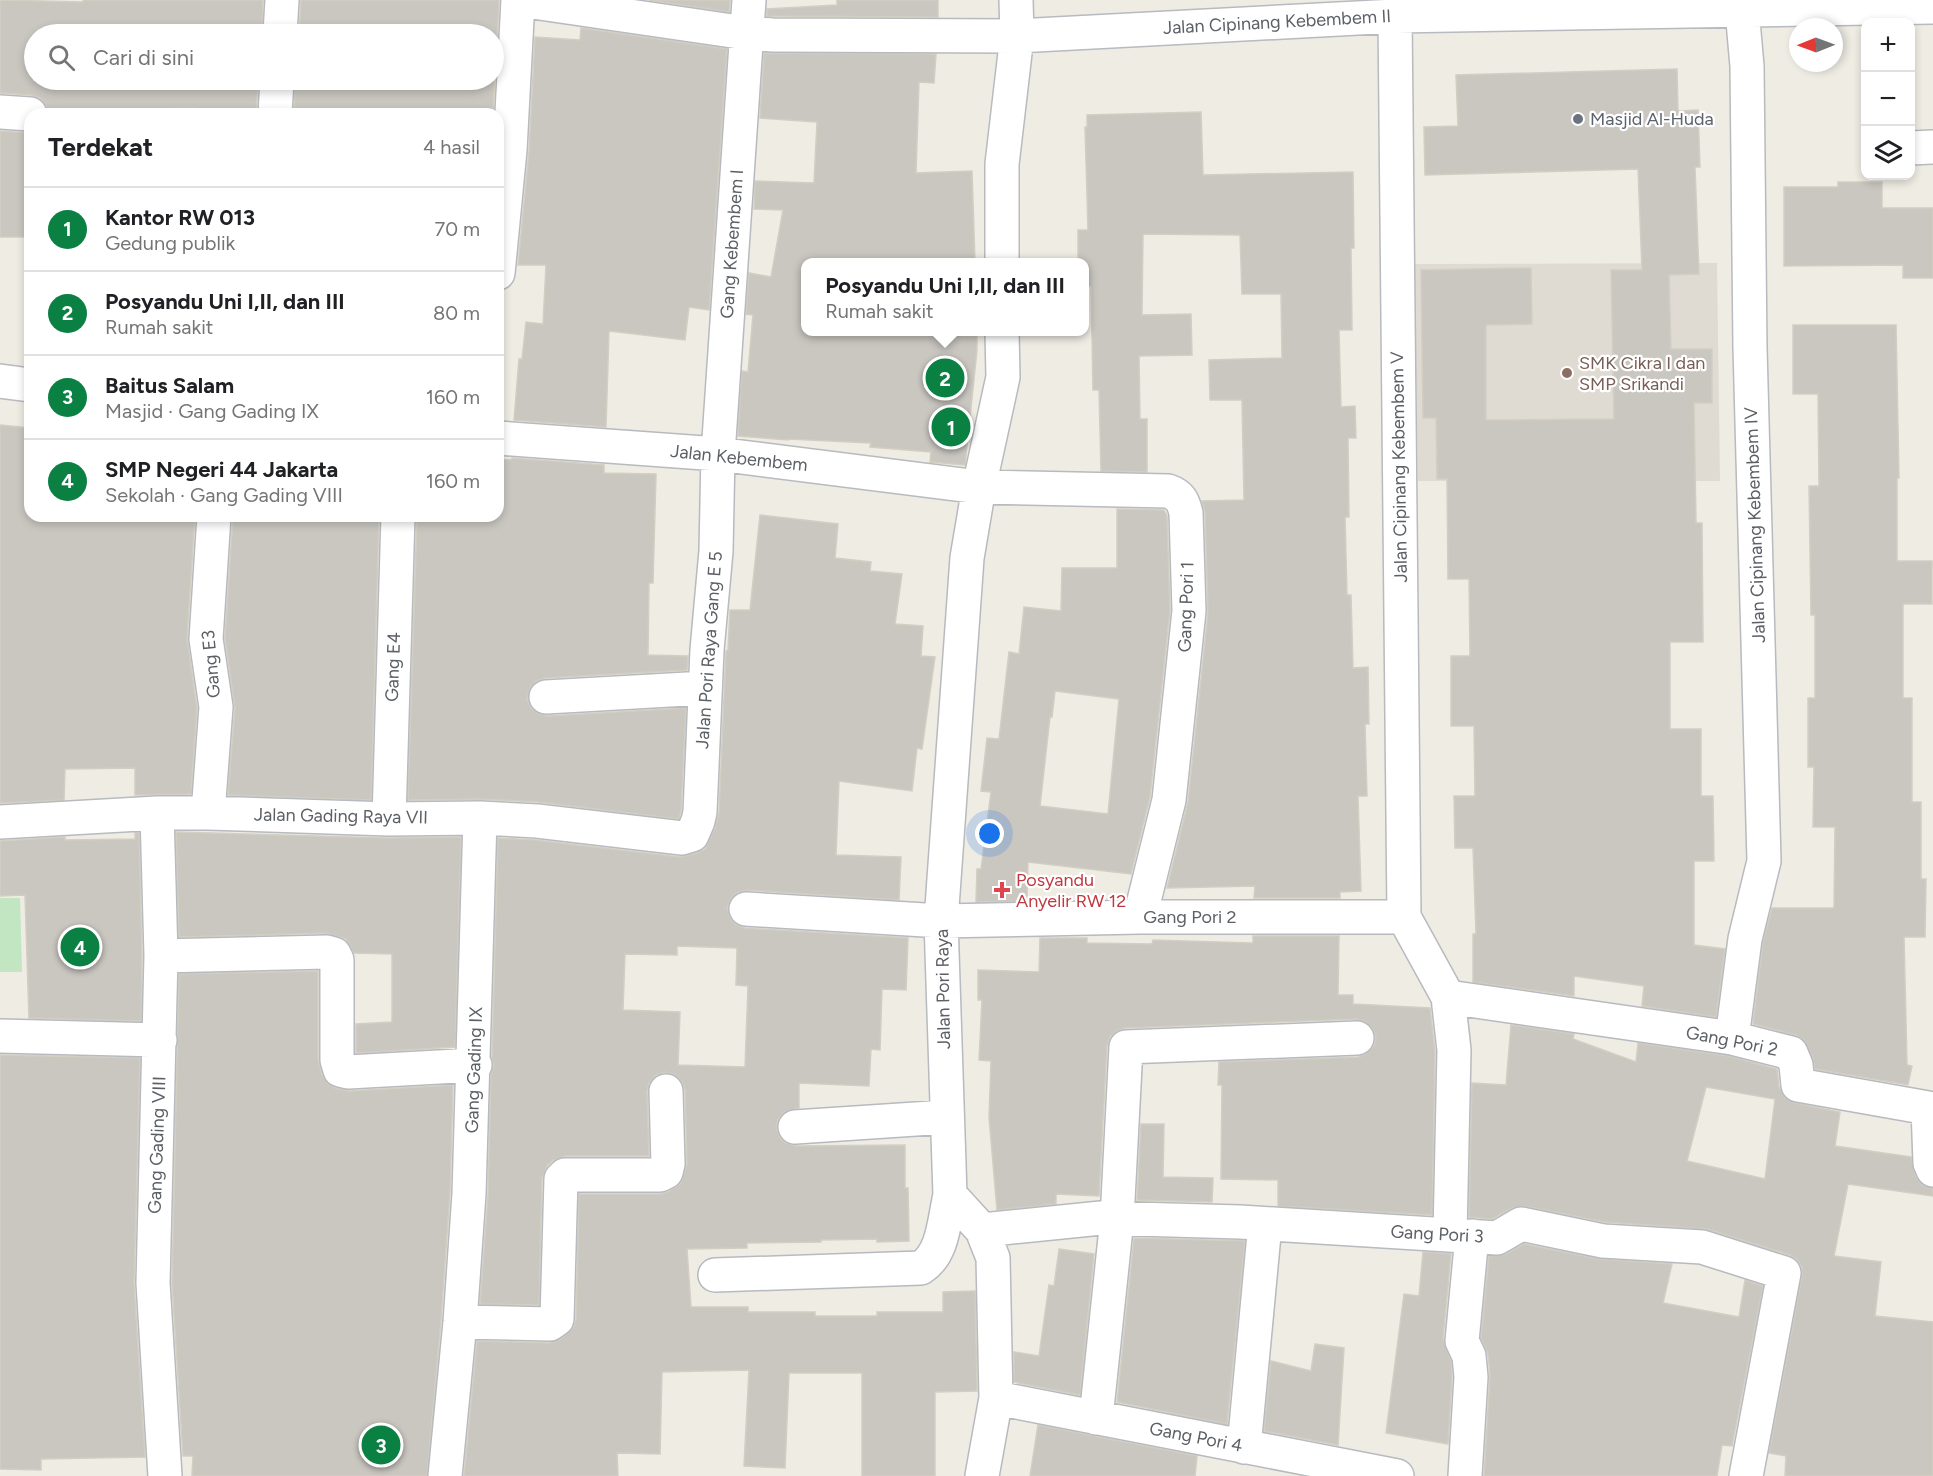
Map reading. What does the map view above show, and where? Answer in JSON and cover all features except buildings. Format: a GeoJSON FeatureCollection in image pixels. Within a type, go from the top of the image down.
{"type":"FeatureCollection","features":[{"type":"Feature","properties":{"kind":"street"},"geometry":{"type":"LineString","coordinates":[[281,24],[282,0]]}},
{"type":"Feature","properties":{"kind":"street"},"geometry":{"type":"LineString","coordinates":[[504,150],[518,0],[746,33]]}},
{"type":"Feature","properties":{"kind":"street","name":"Gang Kebembem I"},"geometry":{"type":"LineString","coordinates":[[718,454],[749,0]]}},
{"type":"Feature","properties":{"kind":"street"},"geometry":{"type":"LineString","coordinates":[[993,0],[1005,35]]}},
{"type":"Feature","properties":{"kind":"street"},"geometry":{"type":"LineString","coordinates":[[1002,258],[1005,35],[1016,0]]}},
{"type":"Feature","properties":{"kind":"street","name":"Jalan Cipinang Kebembem II"},"geometry":{"type":"LineString","coordinates":[[746,33],[1005,35],[1395,16],[1933,7]]}},
{"type":"Feature","properties":{"kind":"street","name":"Jalan Cipinang Kebembem IV"},"geometry":{"type":"LineString","coordinates":[[1732,1038],[1745,939],[1764,861],[1750,348],[1747,66],[1742,10]]}},
{"type":"Feature","properties":{"kind":"street","name":"Jalan Cipinang Kebembem V"},"geometry":{"type":"LineString","coordinates":[[1395,16],[1404,918]]}},
{"type":"Feature","properties":{"kind":"street"},"geometry":{"type":"LineString","coordinates":[[275,108],[276,90]]}},
{"type":"Feature","properties":{"kind":"street"},"geometry":{"type":"LineString","coordinates":[[0,112],[24,114]]}},
{"type":"Feature","properties":{"kind":"street"},"geometry":{"type":"LineString","coordinates":[[1915,148],[1933,147]]}},
{"type":"Feature","properties":{"kind":"street","name":"Jalan Pori Raya"},"geometry":{"type":"LineString","coordinates":[[715,1275],[921,1268],[931,1261],[936,1252],[950,1195],[941,921],[967,558],[1002,377],[1002,336]]}},
{"type":"Feature","properties":{"kind":"street"},"geometry":{"type":"LineString","coordinates":[[0,381],[24,384]]}},
{"type":"Feature","properties":{"kind":"street","name":"Jalan Kebembem"},"geometry":{"type":"LineString","coordinates":[[504,438],[718,454],[979,487]]}},
{"type":"Feature","properties":{"kind":"street","name":"Jalan Pori Raya Gang E 5"},"geometry":{"type":"LineString","coordinates":[[681,838],[692,835],[698,821],[706,650],[717,551],[718,454]]}},
{"type":"Feature","properties":{"kind":"street","name":"Gang Pori 1"},"geometry":{"type":"LineString","coordinates":[[979,487],[1168,491],[1176,494],[1183,502],[1186,513],[1188,623],[1168,800],[1140,917]]}},
{"type":"Feature","properties":{"kind":"street","name":"Gang E3"},"geometry":{"type":"LineString","coordinates":[[207,813],[216,707],[206,639],[214,522]]}},
{"type":"Feature","properties":{"kind":"street","name":"Gang E4"},"geometry":{"type":"LineString","coordinates":[[389,819],[398,522]]}},
{"type":"Feature","properties":{"kind":"street"},"geometry":{"type":"LineString","coordinates":[[546,697],[705,688]]}},
{"type":"Feature","properties":{"kind":"street","name":"Jalan Gading Raya VII"},"geometry":{"type":"LineString","coordinates":[[0,822],[157,813],[389,819],[480,818],[537,821],[681,838]]}},
{"type":"Feature","properties":{"kind":"street","name":"Gang Gading VIII"},"geometry":{"type":"LineString","coordinates":[[157,813],[161,956],[153,1283],[165,1476]]}},
{"type":"Feature","properties":{"kind":"street","name":"Gang Gading IX"},"geometry":{"type":"LineString","coordinates":[[445,1476],[460,1322],[469,1194],[480,818]]}},
{"type":"Feature","properties":{"kind":"street","name":"Gang Pori 2"},"geometry":{"type":"LineString","coordinates":[[746,909],[941,921],[1140,917],[1404,918]]}},
{"type":"Feature","properties":{"kind":"street"},"geometry":{"type":"LineString","coordinates":[[1404,918],[1448,997],[1454,1050],[1461,1236],[1462,1341],[1469,1356],[1471,1377],[1465,1476]]}},
{"type":"Feature","properties":{"kind":"street"},"geometry":{"type":"LineString","coordinates":[[161,956],[327,952],[334,954],[337,960],[337,1060],[340,1070],[348,1072],[474,1065]]}},
{"type":"Feature","properties":{"kind":"street","name":"Gang Pori 2"},"geometry":{"type":"LineString","coordinates":[[1448,997],[1732,1038],[1791,1053],[1796,1065],[1798,1085],[1928,1108],[1930,1163],[1933,1170]]}},
{"type":"Feature","properties":{"kind":"street"},"geometry":{"type":"LineString","coordinates":[[0,1036],[160,1040]]}},
{"type":"Feature","properties":{"kind":"street"},"geometry":{"type":"LineString","coordinates":[[1096,1418],[1117,1219],[1126,1047],[1357,1038]]}},
{"type":"Feature","properties":{"kind":"street"},"geometry":{"type":"LineString","coordinates":[[460,1322],[550,1324],[557,1319],[561,1179],[565,1175],[660,1175],[666,1172],[668,1164],[666,1091]]}},
{"type":"Feature","properties":{"kind":"street"},"geometry":{"type":"LineString","coordinates":[[795,1127],[946,1117]]}},
{"type":"Feature","properties":{"kind":"street"},"geometry":{"type":"LineString","coordinates":[[950,1195],[982,1230],[993,1258],[996,1398],[982,1476]]}},
{"type":"Feature","properties":{"kind":"street","name":"Gang Pori 3"},"geometry":{"type":"LineString","coordinates":[[982,1230],[1117,1219],[1265,1224],[1497,1238],[1521,1224],[1603,1241],[1702,1247],[1784,1273],[1746,1476]]}},
{"type":"Feature","properties":{"kind":"street"},"geometry":{"type":"LineString","coordinates":[[1244,1446],[1265,1224]]}},
{"type":"Feature","properties":{"kind":"street","name":"Gang Pori 4"},"geometry":{"type":"LineString","coordinates":[[996,1398],[1244,1446],[1293,1466],[1397,1476]]}},
{"type":"Feature","properties":{"kind":"shaded area","name":"SMK Cikra I dan SMP Srikandi"},"geometry":{"type":"Polygon","coordinates":[[[1717,263],[1720,481],[1418,481],[1414,264],[1717,263]]]}},
{"type":"Feature","properties":{"kind":"green space"},"geometry":{"type":"Polygon","coordinates":[[[0,898],[20,898],[22,972],[0,972],[0,898]]]}},
{"type":"Feature","properties":{"kind":"place","name":"Masjid Al-Huda"},"geometry":{"type":"Point","coordinates":[1578,119]}},
{"type":"Feature","properties":{"kind":"place","name":"SMK Cikra I dan SMP Srikandi"},"geometry":{"type":"Point","coordinates":[1567,373]}},
{"type":"Feature","properties":{"kind":"place","name":"Posyandu Uni I,II, dan III"},"geometry":{"type":"Point","coordinates":[945,378]}},
{"type":"Feature","properties":{"kind":"place","name":"Kantor RW 013"},"geometry":{"type":"Point","coordinates":[951,427]}},
{"type":"Feature","properties":{"kind":"place","name":"Posyandu Anyelir RW 12"},"geometry":{"type":"Point","coordinates":[1002,890]}},
{"type":"Feature","properties":{"kind":"place","name":"SMP Negeri 44 Jakarta"},"geometry":{"type":"Point","coordinates":[80,947]}},
{"type":"Feature","properties":{"kind":"place","name":"Baitus Salam"},"geometry":{"type":"Point","coordinates":[381,1445]}}]}
